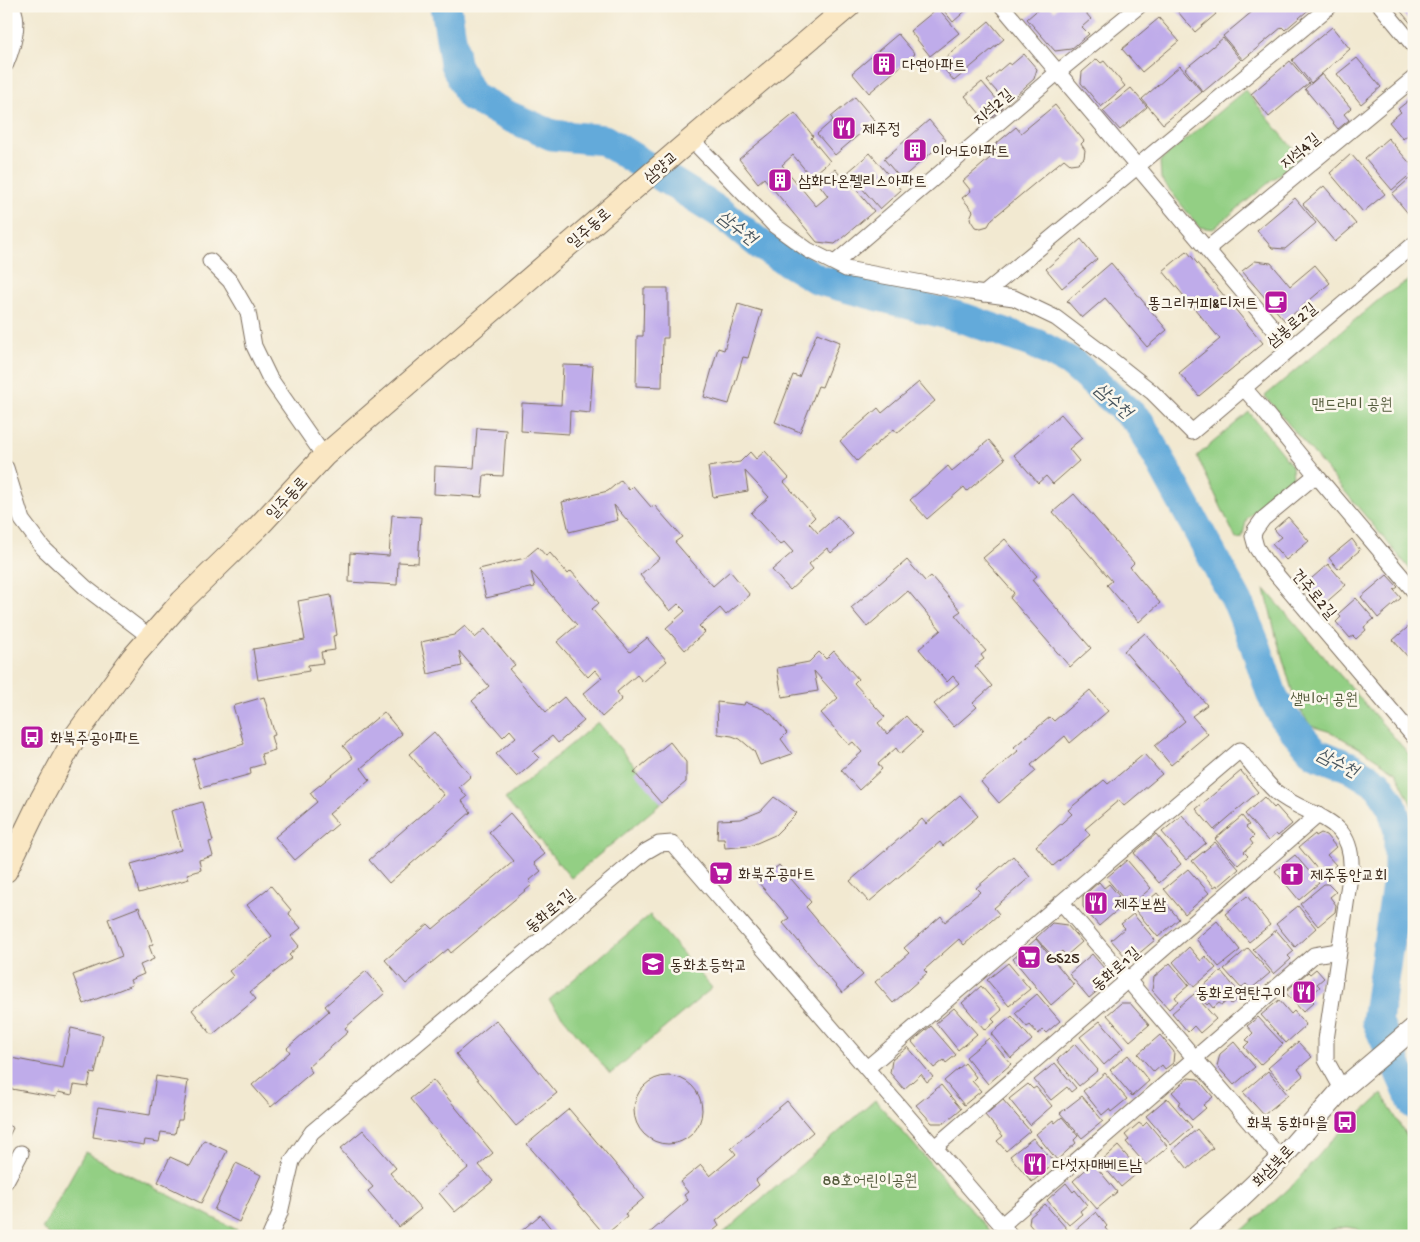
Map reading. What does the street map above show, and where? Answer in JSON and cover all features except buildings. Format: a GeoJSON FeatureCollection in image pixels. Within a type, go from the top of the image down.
{"type":"FeatureCollection","features":[{"type":"Feature","properties":{"kind":"main road"},"geometry":{"type":"LineString","coordinates":[[686,143],[849,6]]}},
{"type":"Feature","properties":{"kind":"main road","name":"삼양교"},"geometry":{"type":"LineString","coordinates":[[638,184],[686,143]]}},
{"type":"Feature","properties":{"kind":"main road","name":"일주동로"},"geometry":{"type":"LineString","coordinates":[[6,871],[39,803],[76,735],[132,658],[182,601],[258,527],[324,456],[638,184]]}},
{"type":"Feature","properties":{"kind":"street"},"geometry":{"type":"LineString","coordinates":[[6,64],[15,38],[16,13],[12,6]]}},
{"type":"Feature","properties":{"kind":"street"},"geometry":{"type":"LineString","coordinates":[[1002,6],[1290,348]]}},
{"type":"Feature","properties":{"kind":"street"},"geometry":{"type":"LineString","coordinates":[[1058,72],[1139,6]]}},
{"type":"Feature","properties":{"kind":"street"},"geometry":{"type":"LineString","coordinates":[[686,143],[776,226],[808,250],[846,269],[984,294],[1330,6]]}},
{"type":"Feature","properties":{"kind":"street"},"geometry":{"type":"LineString","coordinates":[[1381,6],[1414,46]]}},
{"type":"Feature","properties":{"kind":"street","name":"지석2길"},"geometry":{"type":"LineString","coordinates":[[835,263],[1058,72]]}},
{"type":"Feature","properties":{"kind":"street","name":"지석4길"},"geometry":{"type":"LineString","coordinates":[[1207,249],[1414,78]]}},
{"type":"Feature","properties":{"kind":"street","name":"삼봉로2길"},"geometry":{"type":"LineString","coordinates":[[984,294],[1014,298],[1056,318],[1152,392],[1192,432],[1414,244]]}},
{"type":"Feature","properties":{"kind":"street"},"geometry":{"type":"LineString","coordinates":[[210,261],[230,281],[248,312],[254,346],[269,376],[324,456]]}},
{"type":"Feature","properties":{"kind":"street"},"geometry":{"type":"LineString","coordinates":[[1243,387],[1414,591]]}},
{"type":"Feature","properties":{"kind":"street"},"geometry":{"type":"LineString","coordinates":[[6,468],[22,520],[43,548],[86,588],[150,637]]}},
{"type":"Feature","properties":{"kind":"street","name":"건주로2길"},"geometry":{"type":"LineString","coordinates":[[1316,475],[1258,524],[1253,536],[1253,542],[1265,561],[1414,737]]}},
{"type":"Feature","properties":{"kind":"street"},"geometry":{"type":"LineString","coordinates":[[867,1068],[1240,750],[1277,792],[1332,823],[1348,844],[1352,857],[1326,1040],[1326,1060],[1342,1089]]}},
{"type":"Feature","properties":{"kind":"street","name":"동화로1길"},"geometry":{"type":"LineString","coordinates":[[935,1147],[1318,815]]}},
{"type":"Feature","properties":{"kind":"street","name":"동화로1길"},"geometry":{"type":"LineString","coordinates":[[270,1236],[280,1214],[292,1161],[312,1132],[645,852],[659,844],[672,843],[1007,1230],[1195,1058],[1314,955],[1338,951]]}},
{"type":"Feature","properties":{"kind":"street"},"geometry":{"type":"LineString","coordinates":[[1062,902],[1280,1159]]}},
{"type":"Feature","properties":{"kind":"street","name":"화삼북로"},"geometry":{"type":"LineString","coordinates":[[1197,1236],[1237,1201],[1280,1159],[1342,1089],[1414,1028]]}},
{"type":"Feature","properties":{"kind":"street"},"geometry":{"type":"LineString","coordinates":[[6,1182],[21,1153]]}},
{"type":"Feature","properties":{"kind":"green space"},"geometry":{"type":"Polygon","coordinates":[[[1245,90],[1300,157],[1213,229],[1199,227],[1161,179],[1160,161],[1245,90]]]}},
{"type":"Feature","properties":{"kind":"green space","name":"맨드라미 공원"},"geometry":{"type":"Polygon","coordinates":[[[1414,277],[1414,325],[1408,330],[1414,338],[1414,574],[1265,396],[1382,297],[1414,277]]]}},
{"type":"Feature","properties":{"kind":"green space"},"geometry":{"type":"Polygon","coordinates":[[[1249,412],[1292,466],[1293,478],[1247,518],[1242,538],[1236,539],[1197,456],[1249,412]]]}},
{"type":"Feature","properties":{"kind":"green space","name":"샐비어 공원"},"geometry":{"type":"Polygon","coordinates":[[[1265,589],[1414,760],[1414,810],[1396,772],[1331,732],[1311,726],[1296,704],[1276,636],[1265,589]]]}},
{"type":"Feature","properties":{"kind":"green space"},"geometry":{"type":"Polygon","coordinates":[[[598,722],[664,801],[571,878],[505,799],[598,722]]]}},
{"type":"Feature","properties":{"kind":"green space"},"geometry":{"type":"Polygon","coordinates":[[[650,915],[712,988],[610,1074],[549,1000],[650,915]]]}},
{"type":"Feature","properties":{"kind":"green space"},"geometry":{"type":"Polygon","coordinates":[[[1382,1094],[1414,1149],[1414,1236],[1365,1236],[1357,1229],[1346,1227],[1327,1231],[1321,1236],[1236,1236],[1293,1185],[1331,1141],[1382,1094]]]}},
{"type":"Feature","properties":{"kind":"green space","name":"88호어린이공원"},"geometry":{"type":"Polygon","coordinates":[[[875,1100],[994,1236],[720,1236],[875,1100]]]}},
{"type":"Feature","properties":{"kind":"green space"},"geometry":{"type":"Polygon","coordinates":[[[85,1152],[237,1230],[235,1236],[50,1236],[42,1229],[85,1152]]]}},
{"type":"Feature","properties":{"kind":"waterway","name":"삼수천"},"geometry":{"type":"LineString","coordinates":[[446,6],[455,64],[471,96],[508,116],[552,135],[604,140],[724,215],[762,246],[819,280],[966,319],[1036,344],[1072,363],[1139,422],[1238,603],[1256,647],[1272,695],[1285,719],[1315,753],[1350,767],[1378,784],[1391,803],[1399,831],[1399,871],[1377,1021],[1414,1104]]}},
{"type":"Feature","properties":{"kind":"place","name":"다연아파트"},"geometry":{"type":"Point","coordinates":[884,64]}},
{"type":"Feature","properties":{"kind":"place","name":"제주정"},"geometry":{"type":"Point","coordinates":[844,128]}},
{"type":"Feature","properties":{"kind":"place","name":"이어도아파트"},"geometry":{"type":"Point","coordinates":[915,150]}},
{"type":"Feature","properties":{"kind":"place","name":"삼화다온펠리스아파트"},"geometry":{"type":"Point","coordinates":[780,180]}},
{"type":"Feature","properties":{"kind":"place","name":"똥그리커피&디저트"},"geometry":{"type":"Point","coordinates":[1276,302]}},
{"type":"Feature","properties":{"kind":"place","name":"화북주공아파트"},"geometry":{"type":"Point","coordinates":[32,737]}},
{"type":"Feature","properties":{"kind":"place","name":"화북주공마트"},"geometry":{"type":"Point","coordinates":[721,873]}},
{"type":"Feature","properties":{"kind":"place","name":"제주동안교회"},"geometry":{"type":"Point","coordinates":[1292,874]}},
{"type":"Feature","properties":{"kind":"place","name":"제주보쌈"},"geometry":{"type":"Point","coordinates":[1096,903]}},
{"type":"Feature","properties":{"kind":"place","name":"GS25"},"geometry":{"type":"Point","coordinates":[1029,957]}},
{"type":"Feature","properties":{"kind":"place","name":"동화초등학교"},"geometry":{"type":"Point","coordinates":[653,964]}},
{"type":"Feature","properties":{"kind":"place","name":"동화로연탄구이"},"geometry":{"type":"Point","coordinates":[1304,992]}},
{"type":"Feature","properties":{"kind":"place","name":"화북 동화마을"},"geometry":{"type":"Point","coordinates":[1345,1122]}},
{"type":"Feature","properties":{"kind":"place","name":"다섯자매베트남"},"geometry":{"type":"Point","coordinates":[1035,1164]}}]}
